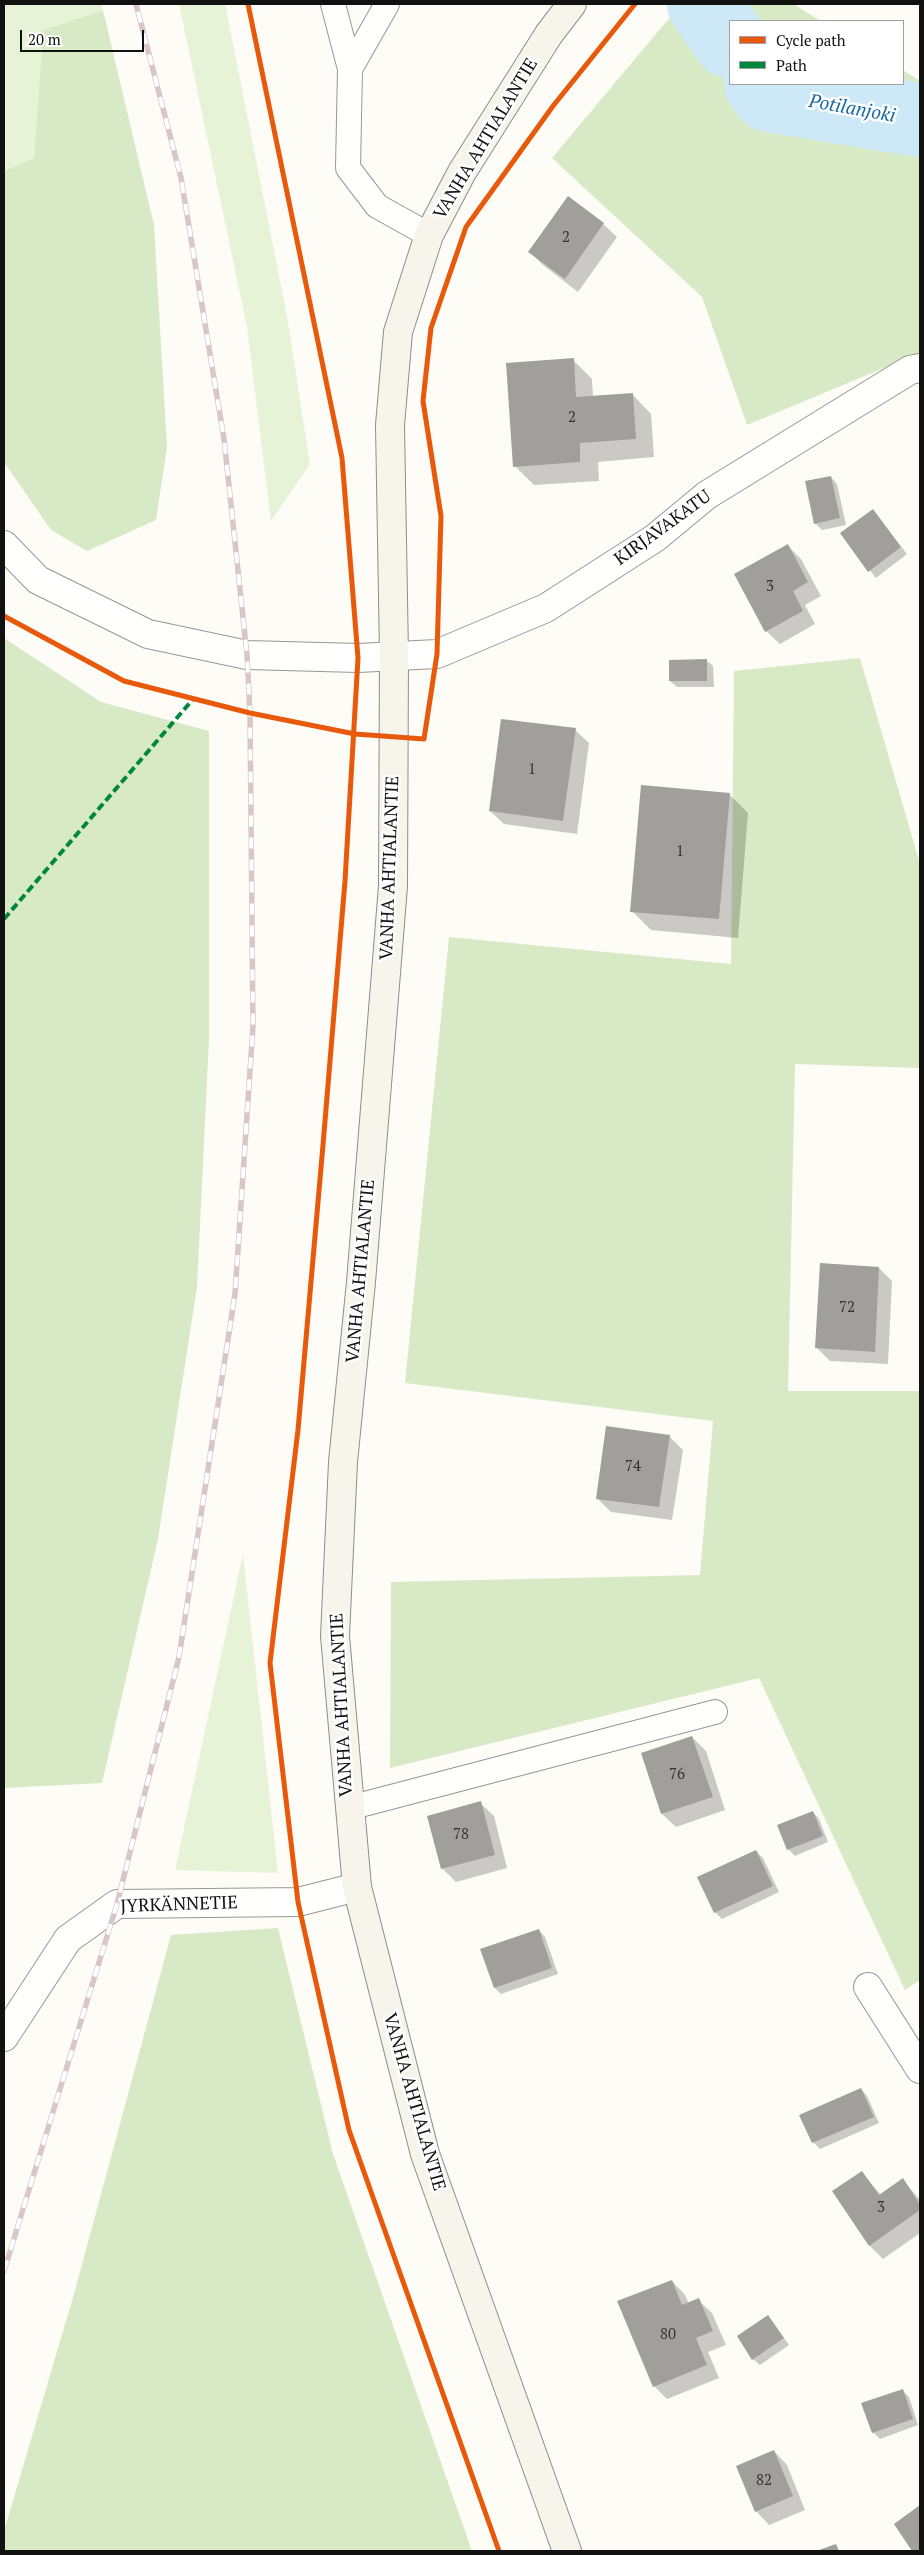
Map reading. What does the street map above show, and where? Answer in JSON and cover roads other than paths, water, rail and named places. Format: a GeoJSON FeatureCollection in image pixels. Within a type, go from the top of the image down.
{"type":"FeatureCollection","features":[{"type":"Feature","properties":{"kind":"street","name":"VANHA AHTIALANTIE"},"geometry":{"type":"LineString","coordinates":[[566,2551],[425,2154],[357,1887],[348,1808],[335,1636],[343,1462],[362,1272],[393,886],[394,655],[390,425],[398,332],[429,234],[462,172],[549,34],[572,4]]}},
{"type":"Feature","properties":{"kind":"street","name":"KIRJAVAKATU"},"geometry":{"type":"LineString","coordinates":[[4,545],[38,580],[148,634],[247,655],[358,658],[437,654],[546,608],[655,538],[706,495],[910,370],[920,368]]}},
{"type":"Feature","properties":{"kind":"street","name":"JYRKÄNNETIE"},"geometry":{"type":"LineString","coordinates":[[4,2037],[68,1939],[117,1904],[298,1902],[357,1887]]}},
{"type":"Feature","properties":{"kind":"street"},"geometry":{"type":"LineString","coordinates":[[868,1988],[920,2069]]}},
{"type":"Feature","properties":{"kind":"lane"},"geometry":{"type":"LineString","coordinates":[[333,4],[350,69],[348,168],[377,206],[429,234]]}},
{"type":"Feature","properties":{"kind":"lane"},"geometry":{"type":"LineString","coordinates":[[350,69],[387,4]]}},
{"type":"Feature","properties":{"kind":"lane"},"geometry":{"type":"LineString","coordinates":[[348,1808],[715,1712]]}},
{"type":"Feature","properties":{"kind":"waterway","name":"Potilanjoki"},"geometry":{"type":"LineString","coordinates":[[704,4],[729,40]]}},
{"type":"Feature","properties":{"kind":"waterway","name":"Potilanjoki"},"geometry":{"type":"LineString","coordinates":[[762,85],[769,95],[920,120]]}},
{"type":"Feature","properties":{"kind":"railway"},"geometry":{"type":"LineString","coordinates":[[4,2271],[117,1904],[179,1657],[235,1294],[253,1026],[250,713],[247,655],[224,439],[181,178],[136,4]]}}]}
